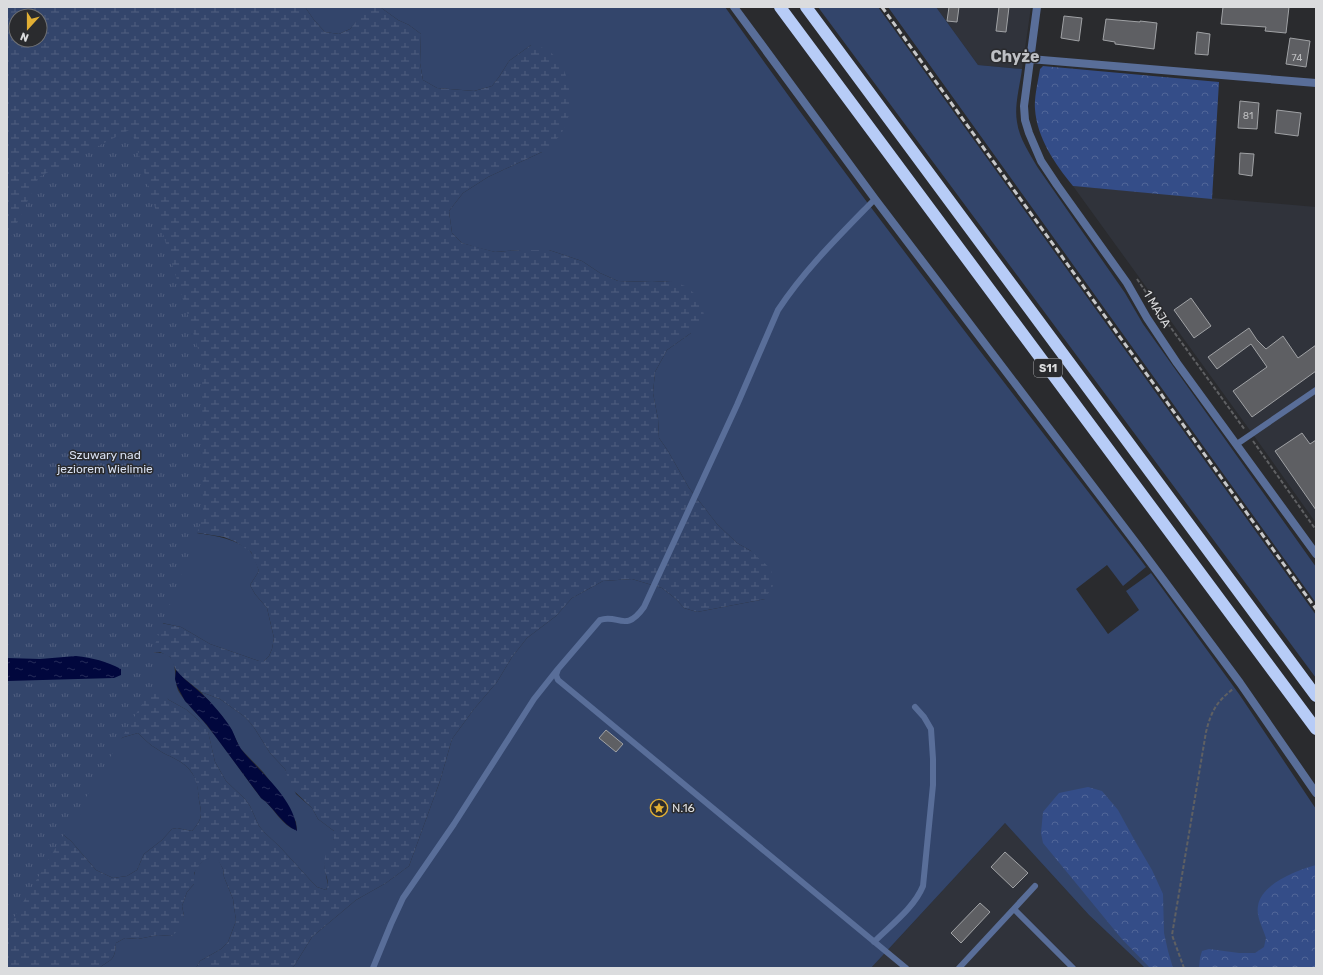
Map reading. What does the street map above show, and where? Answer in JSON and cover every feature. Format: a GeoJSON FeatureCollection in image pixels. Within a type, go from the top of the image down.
{"type":"FeatureCollection","features":[{"type":"Feature","properties":{"kind":"highway","name":"S11"},"geometry":{"type":"LineString","coordinates":[[780,7],[1316,729]]}},
{"type":"Feature","properties":{"kind":"highway","name":"S11"},"geometry":{"type":"LineString","coordinates":[[806,7],[1316,696]]}},
{"type":"Feature","properties":{"kind":"street"},"geometry":{"type":"LineString","coordinates":[[734,7],[875,199],[1240,683],[1316,793]]}},
{"type":"Feature","properties":{"kind":"street","name":"1 MAJA"},"geometry":{"type":"LineString","coordinates":[[1037,7],[1024,106],[1025,120],[1033,144],[1041,161],[1127,283],[1147,318],[1177,363],[1316,554]]}},
{"type":"Feature","properties":{"kind":"street"},"geometry":{"type":"LineString","coordinates":[[1030,59],[1316,83]]}},
{"type":"Feature","properties":{"kind":"lane"},"geometry":{"type":"LineString","coordinates":[[373,968],[390,924],[403,898],[454,824],[534,699],[600,620],[605,618],[623,622],[631,620],[639,614],[644,607],[737,406],[778,310],[787,296],[837,238],[875,199]]}},
{"type":"Feature","properties":{"kind":"lane"},"geometry":{"type":"LineString","coordinates":[[1237,444],[1316,390]]}},
{"type":"Feature","properties":{"kind":"lane"},"geometry":{"type":"LineString","coordinates":[[558,669],[556,675],[558,680],[906,968]]}},
{"type":"Feature","properties":{"kind":"lane"},"geometry":{"type":"LineString","coordinates":[[874,942],[913,903],[920,895],[923,886],[933,785],[933,759],[931,729],[924,716],[915,707]]}},
{"type":"Feature","properties":{"kind":"lane"},"geometry":{"type":"LineString","coordinates":[[959,968],[1035,886]]}},
{"type":"Feature","properties":{"kind":"lane"},"geometry":{"type":"LineString","coordinates":[[1014,909],[1074,968]]}},
{"type":"Feature","properties":{"kind":"path"},"geometry":{"type":"LineString","coordinates":[[1135,277],[1316,530]]}},
{"type":"Feature","properties":{"kind":"path"},"geometry":{"type":"LineString","coordinates":[[1184,968],[1172,935],[1206,732],[1215,706],[1225,695],[1240,683]]}},
{"type":"Feature","properties":{"kind":"shaded area"},"geometry":{"type":"Polygon","coordinates":[[[936,7],[1031,7],[1022,69],[978,65],[936,7]]]}},
{"type":"Feature","properties":{"kind":"shaded area"},"geometry":{"type":"Polygon","coordinates":[[[1073,186],[1316,207],[1316,523],[1257,440],[1073,186]]]}},
{"type":"Feature","properties":{"kind":"shaded area"},"geometry":{"type":"Polygon","coordinates":[[[1005,823],[1089,915],[1145,968],[871,968],[1005,823]]]}},
{"type":"Feature","properties":{"kind":"green space"},"geometry":{"type":"Polygon","coordinates":[[[7,7],[305,7],[325,32],[339,34],[350,29],[368,7],[380,7],[421,34],[420,63],[423,80],[437,88],[474,91],[492,86],[509,61],[531,45],[547,49],[561,62],[570,87],[570,113],[561,135],[542,152],[488,177],[463,193],[449,211],[452,233],[462,243],[495,252],[549,250],[582,261],[600,273],[618,281],[671,281],[685,286],[700,298],[704,315],[691,333],[667,350],[655,372],[653,393],[658,419],[659,438],[689,488],[717,524],[737,543],[751,551],[771,569],[773,586],[765,599],[697,612],[684,608],[676,599],[662,588],[632,579],[603,581],[572,598],[556,616],[527,638],[512,657],[497,682],[474,709],[452,739],[440,781],[409,866],[386,883],[356,900],[312,937],[294,966],[291,968],[196,968],[200,961],[221,949],[228,942],[236,921],[233,899],[224,877],[223,869],[216,857],[207,858],[201,863],[194,873],[194,884],[187,892],[182,906],[184,916],[182,927],[172,936],[158,935],[138,939],[125,938],[116,943],[115,953],[112,959],[99,968],[7,968],[7,879],[61,833],[71,841],[96,870],[113,878],[127,876],[137,870],[144,854],[162,840],[172,829],[177,828],[192,831],[200,819],[201,809],[198,789],[194,776],[185,765],[161,752],[147,742],[138,733],[113,742],[149,683],[155,686],[169,700],[187,710],[208,731],[215,762],[226,781],[245,799],[250,806],[259,826],[317,887],[326,890],[328,880],[324,869],[324,862],[329,847],[334,839],[334,831],[318,819],[312,808],[291,788],[285,769],[270,753],[253,726],[245,717],[220,699],[201,692],[181,676],[176,670],[170,657],[160,652],[150,653],[161,623],[181,627],[210,644],[259,661],[264,661],[269,656],[272,649],[274,638],[267,608],[255,594],[250,585],[259,571],[251,552],[236,542],[224,537],[192,532],[7,593],[7,7]]]}},
{"type":"Feature","properties":{"kind":"green space"},"geometry":{"type":"Polygon","coordinates":[[[305,7],[370,7],[350,29],[339,34],[325,32],[305,7]]]}},
{"type":"Feature","properties":{"kind":"green space"},"geometry":{"type":"Polygon","coordinates":[[[380,7],[725,7],[880,219],[1146,567],[1123,586],[1107,565],[1076,589],[1108,634],[1139,610],[1126,591],[1151,573],[1239,694],[1316,809],[1316,968],[1145,968],[1089,915],[1005,823],[871,968],[291,968],[294,966],[312,937],[356,900],[386,883],[409,866],[440,781],[452,739],[474,709],[497,682],[512,657],[527,638],[556,616],[572,598],[603,581],[632,579],[662,588],[676,599],[684,608],[697,612],[765,599],[751,551],[737,543],[717,524],[689,488],[659,438],[658,419],[653,393],[655,372],[667,350],[691,333],[671,281],[618,281],[600,273],[582,261],[549,250],[495,252],[462,243],[452,233],[449,211],[463,193],[488,177],[542,152],[531,45],[509,61],[492,86],[474,91],[437,88],[423,80],[420,63],[421,34],[380,7]]]}},
{"type":"Feature","properties":{"kind":"green space"},"geometry":{"type":"Polygon","coordinates":[[[818,7],[878,7],[1316,615],[1316,678],[818,7]]]}},
{"type":"Feature","properties":{"kind":"green space"},"geometry":{"type":"Polygon","coordinates":[[[888,7],[936,7],[978,65],[1022,69],[1016,116],[1022,140],[1028,152],[1125,293],[1143,324],[1316,567],[1316,603],[888,7]]]}},
{"type":"Feature","properties":{"kind":"green space"},"geometry":{"type":"Polygon","coordinates":[[[1043,66],[1219,82],[1212,199],[1073,186],[1048,150],[1036,120],[1036,94],[1040,69],[1043,66]]]}},
{"type":"Feature","properties":{"kind":"green space","name":"Szuwary nad jeziorem Wielimie"},"geometry":{"type":"Polygon","coordinates":[[[131,129],[202,362],[203,517],[154,647],[154,684],[7,929],[7,234],[10,238],[39,177],[131,129]]]}},
{"type":"Feature","properties":{"kind":"green space"},"geometry":{"type":"Polygon","coordinates":[[[192,532],[230,540],[244,546],[250,551],[259,571],[250,585],[255,594],[267,608],[274,638],[272,649],[269,656],[264,661],[259,661],[210,644],[181,627],[162,623],[150,653],[163,653],[170,657],[175,669],[177,687],[182,697],[215,736],[261,798],[282,821],[291,828],[297,830],[296,822],[284,799],[263,772],[240,748],[231,729],[222,716],[201,692],[220,699],[245,717],[253,726],[270,753],[285,769],[296,794],[312,808],[318,819],[334,831],[334,839],[324,865],[328,885],[326,890],[317,887],[259,826],[250,806],[245,799],[226,781],[215,762],[208,732],[187,710],[163,696],[113,742],[138,733],[152,746],[185,765],[189,769],[197,782],[201,809],[201,816],[196,827],[192,831],[177,828],[172,829],[162,840],[144,854],[137,870],[127,876],[113,878],[96,870],[71,841],[61,833],[192,532]]]}},
{"type":"Feature","properties":{"kind":"green space"},"geometry":{"type":"Polygon","coordinates":[[[1088,787],[1102,791],[1118,810],[1152,870],[1163,894],[1164,933],[1173,968],[1150,968],[1121,938],[1043,843],[1041,833],[1043,812],[1059,793],[1088,787]]]}},
{"type":"Feature","properties":{"kind":"green space"},"geometry":{"type":"Polygon","coordinates":[[[207,857],[217,857],[223,869],[224,877],[233,899],[236,921],[228,942],[221,949],[200,961],[196,968],[99,968],[112,959],[115,953],[116,943],[125,938],[138,939],[158,935],[172,936],[184,916],[182,906],[187,892],[194,884],[196,869],[207,857]]]}},
{"type":"Feature","properties":{"kind":"green space"},"geometry":{"type":"Polygon","coordinates":[[[1316,865],[1316,968],[1199,968],[1202,951],[1209,949],[1239,953],[1255,953],[1264,947],[1266,938],[1259,918],[1258,910],[1261,898],[1266,891],[1281,879],[1299,870],[1316,865]]]}},
{"type":"Feature","properties":{"kind":"water"},"geometry":{"type":"Polygon","coordinates":[[[76,656],[94,659],[110,664],[121,669],[121,675],[114,678],[7,681],[7,658],[40,659],[76,656]]]}},
{"type":"Feature","properties":{"kind":"water"},"geometry":{"type":"Polygon","coordinates":[[[176,670],[209,700],[226,720],[241,749],[283,797],[295,819],[297,831],[282,820],[261,798],[207,725],[185,701],[177,686],[175,679],[176,670]]]}},
{"type":"Feature","properties":{"kind":"building"},"geometry":{"type":"Polygon","coordinates":[[[949,7],[959,7],[957,22],[947,21],[949,7]]]}},
{"type":"Feature","properties":{"kind":"building"},"geometry":{"type":"Polygon","coordinates":[[[999,7],[1009,7],[1006,32],[996,31],[999,7]]]}},
{"type":"Feature","properties":{"kind":"building"},"geometry":{"type":"Polygon","coordinates":[[[1223,7],[1289,7],[1286,33],[1265,31],[1266,27],[1221,24],[1223,7]]]}},
{"type":"Feature","properties":{"kind":"building"},"geometry":{"type":"Polygon","coordinates":[[[1064,16],[1082,18],[1079,41],[1061,38],[1064,16]]]}},
{"type":"Feature","properties":{"kind":"building"},"geometry":{"type":"Polygon","coordinates":[[[1106,19],[1157,23],[1154,49],[1115,44],[1115,42],[1103,40],[1106,19]]]}},
{"type":"Feature","properties":{"kind":"building"},"geometry":{"type":"Polygon","coordinates":[[[1197,32],[1210,34],[1208,55],[1195,54],[1197,32]]]}},
{"type":"Feature","properties":{"kind":"building"},"geometry":{"type":"Polygon","coordinates":[[[1290,38],[1310,41],[1306,67],[1286,64],[1290,38]]]}},
{"type":"Feature","properties":{"kind":"building"},"geometry":{"type":"Polygon","coordinates":[[[1240,101],[1259,103],[1257,129],[1238,128],[1240,101]]]}},
{"type":"Feature","properties":{"kind":"building"},"geometry":{"type":"Polygon","coordinates":[[[1277,110],[1301,113],[1298,136],[1275,133],[1277,110]]]}},
{"type":"Feature","properties":{"kind":"building"},"geometry":{"type":"Polygon","coordinates":[[[1240,153],[1254,154],[1252,176],[1239,174],[1240,153]]]}},
{"type":"Feature","properties":{"kind":"building"},"geometry":{"type":"Polygon","coordinates":[[[1191,298],[1211,326],[1194,338],[1174,310],[1191,298]]]}},
{"type":"Feature","properties":{"kind":"building"},"geometry":{"type":"Polygon","coordinates":[[[1249,328],[1257,340],[1266,349],[1283,336],[1298,358],[1316,345],[1316,371],[1252,417],[1233,391],[1267,367],[1251,344],[1217,369],[1208,357],[1249,328]]]}},
{"type":"Feature","properties":{"kind":"building"},"geometry":{"type":"Polygon","coordinates":[[[1302,433],[1310,444],[1316,440],[1316,510],[1275,451],[1302,433]]]}},
{"type":"Feature","properties":{"kind":"building"},"geometry":{"type":"Polygon","coordinates":[[[606,730],[623,744],[616,752],[599,738],[606,730]]]}},
{"type":"Feature","properties":{"kind":"building"},"geometry":{"type":"Polygon","coordinates":[[[1005,852],[1028,873],[1013,888],[991,867],[1005,852]]]}},
{"type":"Feature","properties":{"kind":"building"},"geometry":{"type":"Polygon","coordinates":[[[980,903],[990,912],[961,943],[951,933],[980,903]]]}},
{"type":"Feature","properties":{"kind":"railway"},"geometry":{"type":"LineString","coordinates":[[882,7],[1316,609]]}},
{"type":"Feature","properties":{"kind":"place","name":"N.16"},"geometry":{"type":"Point","coordinates":[659,808]}},
{"type":"Feature","properties":{"kind":"district","name":"Chyże"},"geometry":{"type":"Point","coordinates":[1015,56]}}]}
